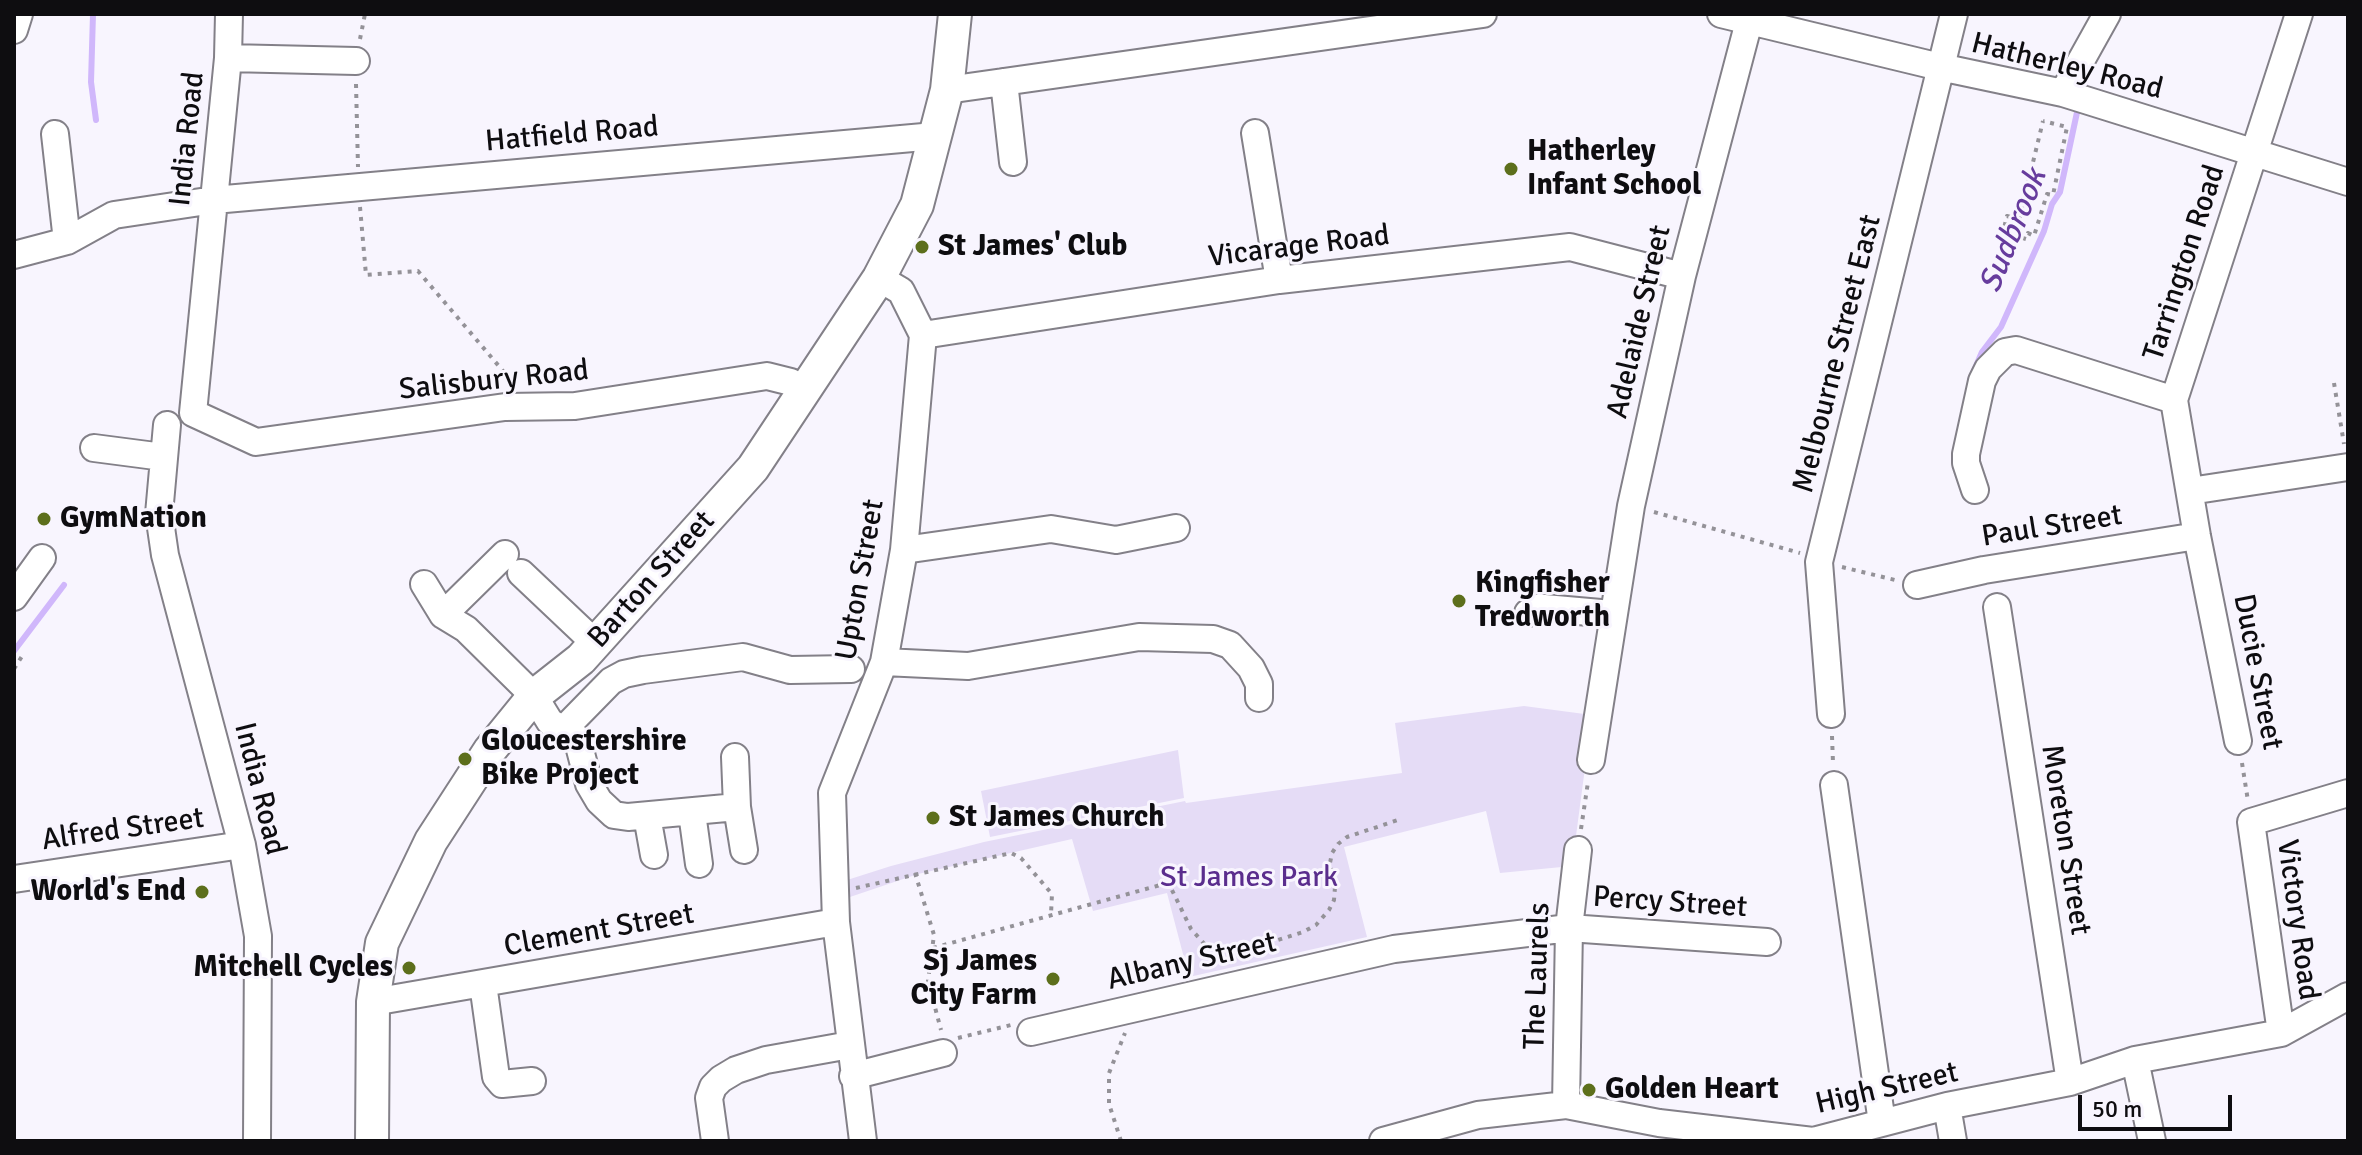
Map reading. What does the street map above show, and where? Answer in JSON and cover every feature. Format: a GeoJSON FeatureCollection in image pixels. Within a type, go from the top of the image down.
{"type":"FeatureCollection","features":[{"type":"Feature","properties":{"kind":"main road","name":"Barton Street"},"geometry":{"type":"LineString","coordinates":[[372,1141],[373,1002],[382,943],[431,841],[490,750],[534,696],[581,659],[753,468],[879,278],[917,205],[947,90],[955,14]]}},
{"type":"Feature","properties":{"kind":"street"},"geometry":{"type":"LineString","coordinates":[[14,30],[19,14]]}},
{"type":"Feature","properties":{"kind":"street","name":"India Road"},"geometry":{"type":"LineString","coordinates":[[193,413],[228,58],[229,14]]}},
{"type":"Feature","properties":{"kind":"street"},"geometry":{"type":"LineString","coordinates":[[947,90],[1483,14]]}},
{"type":"Feature","properties":{"kind":"street","name":"Hatherley Road"},"geometry":{"type":"LineString","coordinates":[[1721,14],[1751,17],[1940,67],[2073,96],[2348,182]]}},
{"type":"Feature","properties":{"kind":"street","name":"Melbourne Street East"},"geometry":{"type":"LineString","coordinates":[[1831,714],[1819,562],[1954,14]]}},
{"type":"Feature","properties":{"kind":"street"},"geometry":{"type":"LineString","coordinates":[[2073,96],[2107,14]]}},
{"type":"Feature","properties":{"kind":"street","name":"Tarrington Road"},"geometry":{"type":"LineString","coordinates":[[2197,536],[2174,400],[2299,14]]}},
{"type":"Feature","properties":{"kind":"street","name":"Adelaide Street"},"geometry":{"type":"LineString","coordinates":[[1591,760],[1631,506],[1682,276],[1751,17]]}},
{"type":"Feature","properties":{"kind":"street"},"geometry":{"type":"LineString","coordinates":[[228,58],[356,61]]}},
{"type":"Feature","properties":{"kind":"street"},"geometry":{"type":"LineString","coordinates":[[1004,82],[1013,162]]}},
{"type":"Feature","properties":{"kind":"street"},"geometry":{"type":"LineString","coordinates":[[1255,133],[1279,280]]}},
{"type":"Feature","properties":{"kind":"street"},"geometry":{"type":"LineString","coordinates":[[55,134],[67,241]]}},
{"type":"Feature","properties":{"kind":"street","name":"Hatfield Road"},"geometry":{"type":"LineString","coordinates":[[14,255],[67,241],[114,215],[214,200],[935,136]]}},
{"type":"Feature","properties":{"kind":"street","name":"Vicarage Road"},"geometry":{"type":"LineString","coordinates":[[923,335],[1279,280],[1570,247],[1682,276]]}},
{"type":"Feature","properties":{"kind":"street"},"geometry":{"type":"LineString","coordinates":[[879,278],[901,291],[923,335]]}},
{"type":"Feature","properties":{"kind":"street","name":"Upton Street"},"geometry":{"type":"LineString","coordinates":[[863,1141],[836,922],[832,793],[884,662],[904,550],[923,335]]}},
{"type":"Feature","properties":{"kind":"street"},"geometry":{"type":"LineString","coordinates":[[1975,490],[1966,454],[1988,369],[2005,352],[2016,350],[2174,400]]}},
{"type":"Feature","properties":{"kind":"street","name":"Salisbury Road"},"geometry":{"type":"LineString","coordinates":[[193,413],[256,442],[505,407],[575,406],[767,376],[791,382],[804,392]]}},
{"type":"Feature","properties":{"kind":"street","name":"India Road"},"geometry":{"type":"LineString","coordinates":[[167,425],[159,514],[165,555],[242,845],[258,936],[257,1141]]}},
{"type":"Feature","properties":{"kind":"street"},"geometry":{"type":"LineString","coordinates":[[94,448],[163,457]]}},
{"type":"Feature","properties":{"kind":"street"},"geometry":{"type":"LineString","coordinates":[[2190,491],[2347,460]]}},
{"type":"Feature","properties":{"kind":"street"},"geometry":{"type":"LineString","coordinates":[[904,550],[1051,529],[1116,540],[1176,528]]}},
{"type":"Feature","properties":{"kind":"street","name":"Paul Street"},"geometry":{"type":"LineString","coordinates":[[1917,585],[1984,570],[2197,536]]}},
{"type":"Feature","properties":{"kind":"street","name":"Ducie Street"},"geometry":{"type":"LineString","coordinates":[[2197,536],[2238,741]]}},
{"type":"Feature","properties":{"kind":"street"},"geometry":{"type":"LineString","coordinates":[[14,597],[42,558]]}},
{"type":"Feature","properties":{"kind":"street"},"geometry":{"type":"LineString","coordinates":[[443,615],[513,564],[595,643]]}},
{"type":"Feature","properties":{"kind":"street"},"geometry":{"type":"LineString","coordinates":[[424,584],[443,615],[466,629],[534,696],[550,722],[577,738],[589,784],[606,810],[628,817],[737,807]]}},
{"type":"Feature","properties":{"kind":"street","name":"Moreton Street"},"geometry":{"type":"LineString","coordinates":[[1997,607],[2070,1082]]}},
{"type":"Feature","properties":{"kind":"street"},"geometry":{"type":"LineString","coordinates":[[1528,613],[1544,608],[1612,614]]}},
{"type":"Feature","properties":{"kind":"street"},"geometry":{"type":"LineString","coordinates":[[884,662],[968,666],[1139,637],[1213,639],[1230,645],[1251,668],[1259,684],[1259,698]]}},
{"type":"Feature","properties":{"kind":"street"},"geometry":{"type":"LineString","coordinates":[[563,730],[611,681],[624,674],[743,657],[790,670],[851,669]]}},
{"type":"Feature","properties":{"kind":"street"},"geometry":{"type":"LineString","coordinates":[[735,757],[737,807],[744,850]]}},
{"type":"Feature","properties":{"kind":"street"},"geometry":{"type":"LineString","coordinates":[[1834,785],[1882,1123]]}},
{"type":"Feature","properties":{"kind":"street","name":"Victory Road"},"geometry":{"type":"LineString","coordinates":[[2281,1033],[2251,822],[2348,793]]}},
{"type":"Feature","properties":{"kind":"street"},"geometry":{"type":"LineString","coordinates":[[692,813],[699,864]]}},
{"type":"Feature","properties":{"kind":"street"},"geometry":{"type":"LineString","coordinates":[[647,816],[654,855]]}},
{"type":"Feature","properties":{"kind":"street","name":"Alfred Street"},"geometry":{"type":"LineString","coordinates":[[14,879],[242,845]]}},
{"type":"Feature","properties":{"kind":"street","name":"The Laurels"},"geometry":{"type":"LineString","coordinates":[[1566,1105],[1569,928],[1578,850]]}},
{"type":"Feature","properties":{"kind":"street","name":"Clement Street"},"geometry":{"type":"LineString","coordinates":[[373,1002],[836,922]]}},
{"type":"Feature","properties":{"kind":"street","name":"Percy Street"},"geometry":{"type":"LineString","coordinates":[[1569,928],[1767,942]]}},
{"type":"Feature","properties":{"kind":"street","name":"Albany Street"},"geometry":{"type":"LineString","coordinates":[[1031,1032],[1394,949],[1569,928]]}},
{"type":"Feature","properties":{"kind":"street"},"geometry":{"type":"LineString","coordinates":[[483,984],[496,1077],[502,1084],[532,1081]]}},
{"type":"Feature","properties":{"kind":"street","name":"High Street"},"geometry":{"type":"LineString","coordinates":[[1383,1141],[1478,1128],[1566,1105],[1659,1132],[1813,1141],[1947,1106],[2070,1082],[2135,1060],[2281,1033],[2348,996]]}},
{"type":"Feature","properties":{"kind":"street"},"geometry":{"type":"LineString","coordinates":[[715,1141],[709,1098],[713,1087],[721,1079],[736,1070],[766,1060],[850,1045]]}},
{"type":"Feature","properties":{"kind":"street"},"geometry":{"type":"LineString","coordinates":[[853,1076],[944,1047]]}},
{"type":"Feature","properties":{"kind":"street"},"geometry":{"type":"LineString","coordinates":[[2135,1060],[2152,1141]]}},
{"type":"Feature","properties":{"kind":"street"},"geometry":{"type":"LineString","coordinates":[[1947,1106],[1953,1141]]}},
{"type":"Feature","properties":{"kind":"path"},"geometry":{"type":"LineString","coordinates":[[365,14],[356,61],[358,186],[366,275],[418,271],[509,378],[505,407]]}},
{"type":"Feature","properties":{"kind":"path"},"geometry":{"type":"LineString","coordinates":[[2019,220],[2043,121],[2067,127],[2053,195],[2047,194],[2034,236],[2028,233],[2026,239],[2003,232],[2007,216],[2019,220],[2024,221],[2019,236]]}},
{"type":"Feature","properties":{"kind":"path"},"geometry":{"type":"LineString","coordinates":[[2334,383],[2347,460]]}},
{"type":"Feature","properties":{"kind":"path"},"geometry":{"type":"LineString","coordinates":[[1631,506],[1806,555],[1819,562],[1917,585]]}},
{"type":"Feature","properties":{"kind":"path"},"geometry":{"type":"LineString","coordinates":[[14,669],[24,653]]}},
{"type":"Feature","properties":{"kind":"path"},"geometry":{"type":"LineString","coordinates":[[1831,714],[1834,785]]}},
{"type":"Feature","properties":{"kind":"path","name":"Ducie Street"},"geometry":{"type":"LineString","coordinates":[[2238,741],[2251,822]]}},
{"type":"Feature","properties":{"kind":"path"},"geometry":{"type":"LineString","coordinates":[[1578,850],[1591,760]]}},
{"type":"Feature","properties":{"kind":"path"},"geometry":{"type":"LineString","coordinates":[[933,948],[1164,884],[1171,888],[1191,929],[1207,947],[1237,949],[1259,946],[1316,925],[1334,900],[1330,863],[1338,844],[1347,837],[1398,820]]}},
{"type":"Feature","properties":{"kind":"path"},"geometry":{"type":"LineString","coordinates":[[834,892],[1011,853],[1021,858],[1052,894],[1051,914]]}},
{"type":"Feature","properties":{"kind":"path"},"geometry":{"type":"LineString","coordinates":[[915,873],[934,935],[928,981],[944,1047],[1025,1021],[1031,1032]]}},
{"type":"Feature","properties":{"kind":"path"},"geometry":{"type":"LineString","coordinates":[[1102,1016],[1125,1033],[1109,1073],[1109,1104],[1121,1141]]}},
{"type":"Feature","properties":{"kind":"green space","name":"St James Park"},"geometry":{"type":"Polygon","coordinates":[[[1524,706],[1592,715],[1572,866],[1500,873],[1486,811],[1344,847],[1367,937],[1189,977],[1167,893],[1093,911],[1072,839],[918,874],[847,898],[844,881],[984,842],[1185,801],[1402,773],[1395,723],[1524,706]]]}},
{"type":"Feature","properties":{"kind":"green space"},"geometry":{"type":"Polygon","coordinates":[[[1178,750],[1184,798],[990,837],[981,791],[1178,750]]]}},
{"type":"Feature","properties":{"kind":"waterway"},"geometry":{"type":"LineString","coordinates":[[93,14],[91,82],[96,120]]}},
{"type":"Feature","properties":{"kind":"waterway","name":"Sudbrook"},"geometry":{"type":"LineString","coordinates":[[2082,92],[2090,69]]}},
{"type":"Feature","properties":{"kind":"waterway","name":"Sudbrook"},"geometry":{"type":"LineString","coordinates":[[1970,380],[1982,352],[2001,327],[2044,231],[2052,204],[2060,192],[2079,103]]}},
{"type":"Feature","properties":{"kind":"waterway"},"geometry":{"type":"LineString","coordinates":[[14,651],[64,585]]}},
{"type":"Feature","properties":{"kind":"place","name":"Hatherley Infant School"},"geometry":{"type":"Point","coordinates":[1511,169]}},
{"type":"Feature","properties":{"kind":"place","name":"St James' Club"},"geometry":{"type":"Point","coordinates":[922,247]}},
{"type":"Feature","properties":{"kind":"place","name":"GymNation"},"geometry":{"type":"Point","coordinates":[44,519]}},
{"type":"Feature","properties":{"kind":"place","name":"Kingfisher Tredworth"},"geometry":{"type":"Point","coordinates":[1459,601]}},
{"type":"Feature","properties":{"kind":"place","name":"Gloucestershire Bike Project"},"geometry":{"type":"Point","coordinates":[465,759]}},
{"type":"Feature","properties":{"kind":"place","name":"St James Church"},"geometry":{"type":"Point","coordinates":[933,818]}},
{"type":"Feature","properties":{"kind":"place","name":"World's End"},"geometry":{"type":"Point","coordinates":[202,892]}},
{"type":"Feature","properties":{"kind":"place","name":"Mitchell Cycles"},"geometry":{"type":"Point","coordinates":[409,968]}},
{"type":"Feature","properties":{"kind":"place","name":"Sj James City Farm"},"geometry":{"type":"Point","coordinates":[1053,979]}},
{"type":"Feature","properties":{"kind":"place","name":"Golden Heart"},"geometry":{"type":"Point","coordinates":[1589,1090]}}]}
